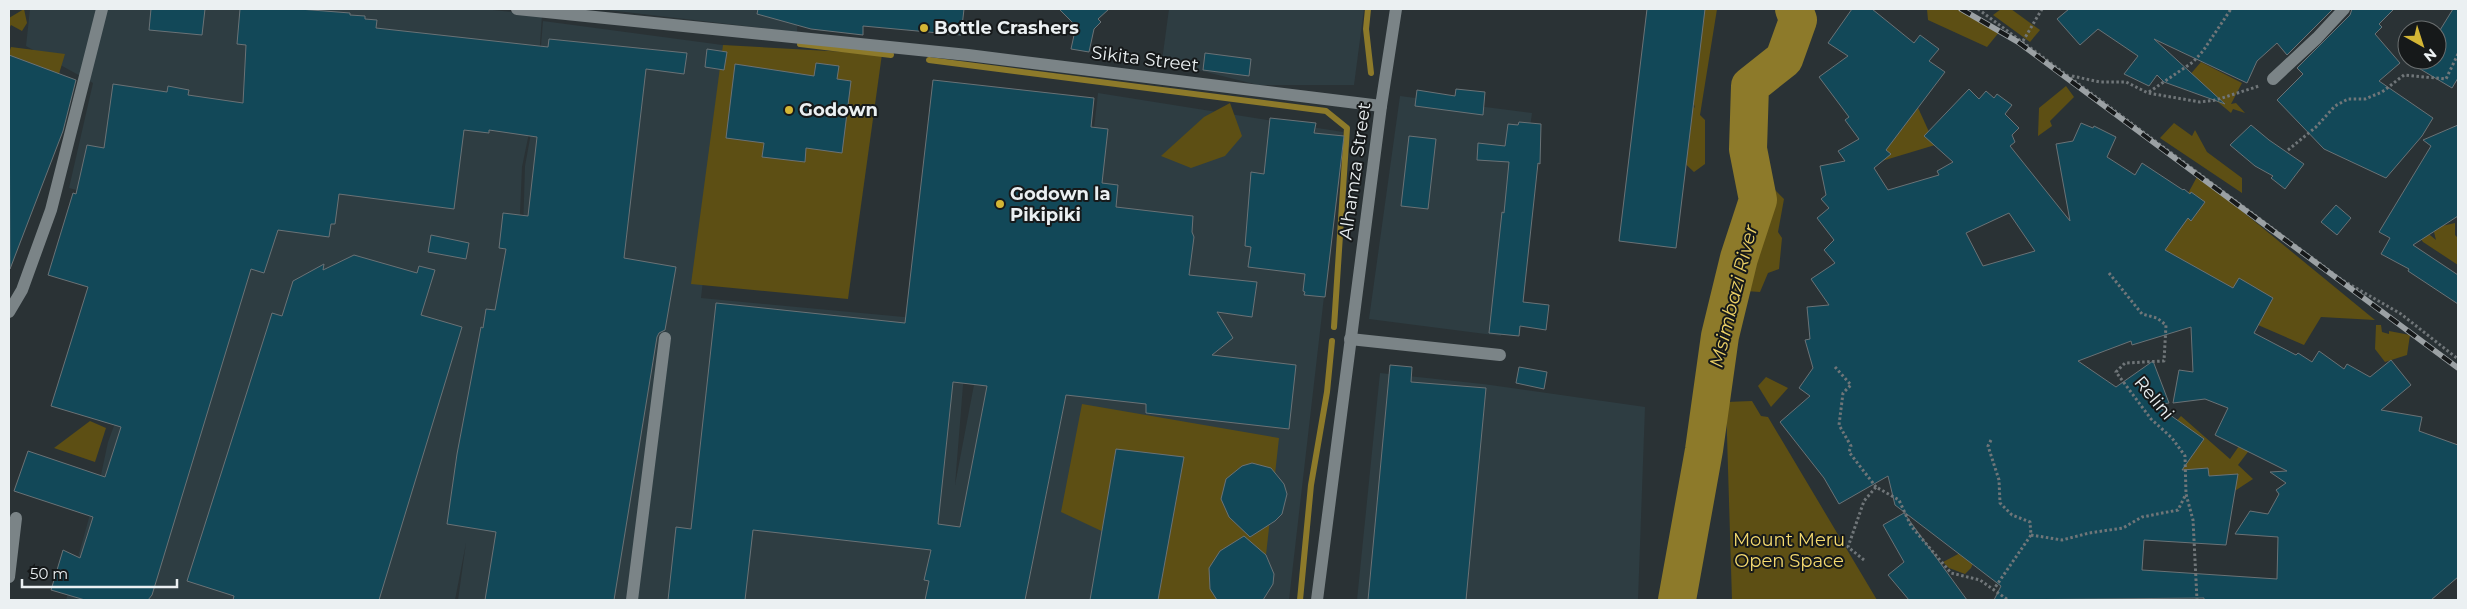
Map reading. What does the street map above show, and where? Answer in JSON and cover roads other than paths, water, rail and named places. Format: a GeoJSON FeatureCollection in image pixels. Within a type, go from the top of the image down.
{"type":"FeatureCollection","features":[{"type":"Feature","properties":{"kind":"street"},"geometry":{"type":"LineString","coordinates":[[9,312],[22,290],[51,210],[102,9]]}},
{"type":"Feature","properties":{"kind":"street","name":"Sikita Street"},"geometry":{"type":"LineString","coordinates":[[517,9],[968,55],[1380,106]]}},
{"type":"Feature","properties":{"kind":"street","name":"Alhamza Street"},"geometry":{"type":"LineString","coordinates":[[1317,600],[1380,106],[1396,9]]}},
{"type":"Feature","properties":{"kind":"street"},"geometry":{"type":"LineString","coordinates":[[2273,79],[2317,38],[2344,9]]}},
{"type":"Feature","properties":{"kind":"street"},"geometry":{"type":"LineString","coordinates":[[632,600],[665,338]]}},
{"type":"Feature","properties":{"kind":"street"},"geometry":{"type":"LineString","coordinates":[[1350,339],[1500,355]]}},
{"type":"Feature","properties":{"kind":"street"},"geometry":{"type":"LineString","coordinates":[[9,577],[16,518]]}},
{"type":"Feature","properties":{"kind":"waterway"},"geometry":{"type":"LineString","coordinates":[[1368,9],[1366,29],[1371,73]]}},
{"type":"Feature","properties":{"kind":"waterway","name":"Msimbazi River"},"geometry":{"type":"LineString","coordinates":[[1677,600],[1704,450],[1720,336],[1739,258],[1758,200],[1748,149],[1750,86],[1784,59],[1798,20],[1794,9]]}},
{"type":"Feature","properties":{"kind":"waterway"},"geometry":{"type":"LineString","coordinates":[[800,44],[891,55]]}},
{"type":"Feature","properties":{"kind":"waterway"},"geometry":{"type":"LineString","coordinates":[[929,60],[1326,111],[1347,128],[1334,327]]}},
{"type":"Feature","properties":{"kind":"waterway"},"geometry":{"type":"LineString","coordinates":[[1300,600],[1311,485],[1327,392],[1332,341]]}},
{"type":"Feature","properties":{"kind":"railway"},"geometry":{"type":"LineString","coordinates":[[1961,9],[2018,42],[2458,368]]}},
{"type":"Feature","properties":{"kind":"place","name":"Bottle Crashers"},"geometry":{"type":"Point","coordinates":[924,28]}},
{"type":"Feature","properties":{"kind":"place","name":"Godown"},"geometry":{"type":"Point","coordinates":[789,110]}},
{"type":"Feature","properties":{"kind":"place","name":"Godown la Pikipiki"},"geometry":{"type":"Point","coordinates":[1000,204]}},
{"type":"Feature","properties":{"kind":"park label","name":"Mount Meru Open Space"},"geometry":{"type":"Point","coordinates":[1789,550]}}]}
